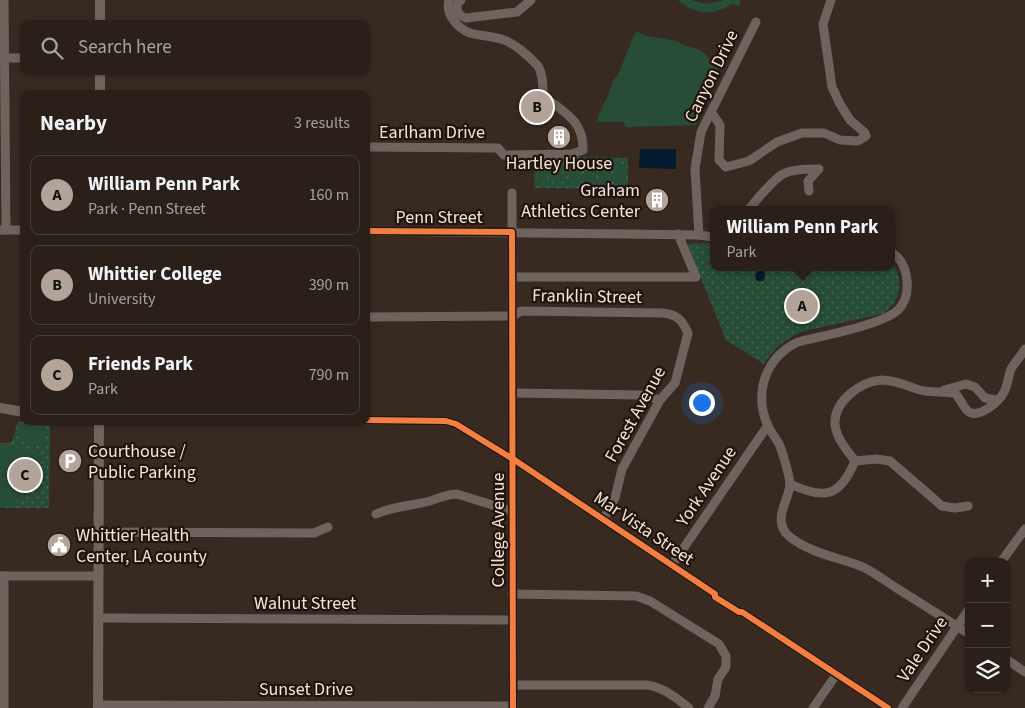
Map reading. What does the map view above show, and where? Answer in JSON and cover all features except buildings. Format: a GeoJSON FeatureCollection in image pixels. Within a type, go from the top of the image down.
{"type":"FeatureCollection","features":[{"type":"Feature","properties":{"kind":"main road"},"geometry":{"type":"LineString","coordinates":[[100,0],[100,20]]}},
{"type":"Feature","properties":{"kind":"main road"},"geometry":{"type":"LineString","coordinates":[[100,75],[100,90]]}},
{"type":"Feature","properties":{"kind":"main road"},"geometry":{"type":"LineString","coordinates":[[0,408],[20,411]]}},
{"type":"Feature","properties":{"kind":"main road"},"geometry":{"type":"LineString","coordinates":[[98,706],[99,425]]}},
{"type":"Feature","properties":{"kind":"street"},"geometry":{"type":"LineString","coordinates":[[4,0],[2,58],[3,230],[20,230]]}},
{"type":"Feature","properties":{"kind":"street","name":"Earlham Drive"},"geometry":{"type":"LineString","coordinates":[[370,147],[498,148],[504,155],[572,154],[583,150],[583,140],[576,122],[543,96],[543,84],[539,68],[524,53],[505,40],[466,31],[450,16],[449,0]]}},
{"type":"Feature","properties":{"kind":"street"},"geometry":{"type":"LineString","coordinates":[[461,0],[457,4],[457,11],[461,16],[469,18],[517,12],[531,0]]}},
{"type":"Feature","properties":{"kind":"street"},"geometry":{"type":"LineString","coordinates":[[709,116],[714,116],[720,125],[719,160],[726,167],[749,161],[777,142],[802,133],[824,133],[840,140],[858,141],[866,136],[866,133],[850,120],[832,87],[823,24],[832,0]]}},
{"type":"Feature","properties":{"kind":"street","name":"Canyon Drive"},"geometry":{"type":"LineString","coordinates":[[699,235],[695,169],[701,132],[756,22]]}},
{"type":"Feature","properties":{"kind":"street"},"geometry":{"type":"LineString","coordinates":[[2,58],[20,58]]}},
{"type":"Feature","properties":{"kind":"street"},"geometry":{"type":"LineString","coordinates":[[751,206],[783,174],[807,169],[819,169],[808,181],[809,191]]}},
{"type":"Feature","properties":{"kind":"street","name":"College Avenue"},"geometry":{"type":"LineString","coordinates":[[512,193],[513,707]]}},
{"type":"Feature","properties":{"kind":"street","name":"Penn Street"},"geometry":{"type":"LineString","coordinates":[[370,232],[678,234],[710,237]]}},
{"type":"Feature","properties":{"kind":"street","name":"Franklin Street"},"geometry":{"type":"LineString","coordinates":[[512,276],[696,277],[678,234]]}},
{"type":"Feature","properties":{"kind":"street"},"geometry":{"type":"LineString","coordinates":[[895,256],[905,268],[907,287],[903,303],[898,310],[882,320],[798,342],[781,352],[769,367],[763,384],[762,402],[768,425],[780,446],[790,484],[782,507],[781,524],[788,536],[821,554],[864,568],[965,631]]}},
{"type":"Feature","properties":{"kind":"street","name":"Franklin Street"},"geometry":{"type":"LineString","coordinates":[[370,317],[513,316],[521,311],[662,313],[672,314],[684,324]]}},
{"type":"Feature","properties":{"kind":"street","name":"Forest Avenue"},"geometry":{"type":"LineString","coordinates":[[604,518],[615,498],[622,470],[660,400],[675,383],[688,338],[684,324]]}},
{"type":"Feature","properties":{"kind":"street"},"geometry":{"type":"LineString","coordinates":[[941,391],[955,393],[966,410],[971,413],[982,412],[1004,392],[1011,369],[1023,356]]}},
{"type":"Feature","properties":{"kind":"street"},"geometry":{"type":"LineString","coordinates":[[855,461],[842,443],[835,423],[837,411],[850,394],[859,387],[881,380],[896,381],[929,392],[941,391],[966,384],[975,387],[985,398],[997,400]]}},
{"type":"Feature","properties":{"kind":"street"},"geometry":{"type":"LineString","coordinates":[[513,393],[642,395],[660,400]]}},
{"type":"Feature","properties":{"kind":"street","name":"Mar Vista Street"},"geometry":{"type":"LineString","coordinates":[[370,420],[446,420],[466,429],[604,518],[715,594],[718,592],[742,608],[742,612],[888,708]]}},
{"type":"Feature","properties":{"kind":"street","name":"York Avenue"},"geometry":{"type":"LineString","coordinates":[[672,564],[768,425]]}},
{"type":"Feature","properties":{"kind":"street"},"geometry":{"type":"LineString","coordinates":[[790,484],[809,493],[827,493],[838,489],[848,478],[855,461]]}},
{"type":"Feature","properties":{"kind":"street"},"geometry":{"type":"LineString","coordinates":[[855,461],[890,461],[942,506],[955,508],[968,506]]}},
{"type":"Feature","properties":{"kind":"street"},"geometry":{"type":"LineString","coordinates":[[376,514],[388,509],[429,501],[451,494],[457,494],[512,511]]}},
{"type":"Feature","properties":{"kind":"street"},"geometry":{"type":"LineString","coordinates":[[99,532],[314,533],[328,527]]}},
{"type":"Feature","properties":{"kind":"street"},"geometry":{"type":"LineString","coordinates":[[1003,558],[1025,529]]}},
{"type":"Feature","properties":{"kind":"street"},"geometry":{"type":"LineString","coordinates":[[4,708],[2,576],[99,576]]}},
{"type":"Feature","properties":{"kind":"street"},"geometry":{"type":"LineString","coordinates":[[512,594],[642,598],[719,644],[726,656],[726,666],[718,679],[715,696],[708,708]]}},
{"type":"Feature","properties":{"kind":"street","name":"Vale Drive"},"geometry":{"type":"LineString","coordinates":[[902,708],[965,615]]}},
{"type":"Feature","properties":{"kind":"street","name":"Walnut Street"},"geometry":{"type":"LineString","coordinates":[[99,618],[512,620]]}},
{"type":"Feature","properties":{"kind":"street"},"geometry":{"type":"LineString","coordinates":[[1010,662],[1025,672]]}},
{"type":"Feature","properties":{"kind":"street"},"geometry":{"type":"LineString","coordinates":[[813,708],[836,675]]}},
{"type":"Feature","properties":{"kind":"street"},"geometry":{"type":"LineString","coordinates":[[513,685],[647,685],[661,688],[689,708]]}},
{"type":"Feature","properties":{"kind":"street","name":"Sunset Drive"},"geometry":{"type":"LineString","coordinates":[[98,706],[513,707]]}},
{"type":"Feature","properties":{"kind":"green space"},"geometry":{"type":"Polygon","coordinates":[[[678,0],[691,0],[707,4],[723,0],[741,0],[739,6],[732,4],[718,11],[704,12],[691,9],[678,0]]]}},
{"type":"Feature","properties":{"kind":"green space"},"geometry":{"type":"Polygon","coordinates":[[[638,32],[647,36],[678,41],[682,45],[699,49],[718,69],[696,125],[626,127],[623,122],[596,122],[635,33],[638,32]]]}},
{"type":"Feature","properties":{"kind":"green space"},"geometry":{"type":"Polygon","coordinates":[[[535,156],[628,158],[628,189],[534,188],[535,156]]]}},
{"type":"Feature","properties":{"kind":"green space"},"geometry":{"type":"Polygon","coordinates":[[[537,162],[547,162],[547,183],[537,183],[537,162]]]}},
{"type":"Feature","properties":{"kind":"green space"},"geometry":{"type":"Polygon","coordinates":[[[553,162],[563,163],[562,183],[553,183],[553,162]]]}},
{"type":"Feature","properties":{"kind":"green space"},"geometry":{"type":"Polygon","coordinates":[[[569,163],[578,163],[578,183],[569,183],[569,163]]]}},
{"type":"Feature","properties":{"kind":"green space"},"geometry":{"type":"Polygon","coordinates":[[[584,163],[594,163],[594,183],[584,183],[584,163]]]}},
{"type":"Feature","properties":{"kind":"green space"},"geometry":{"type":"Polygon","coordinates":[[[600,163],[609,164],[609,184],[600,184],[600,163]]]}},
{"type":"Feature","properties":{"kind":"green space"},"geometry":{"type":"Polygon","coordinates":[[[616,164],[625,164],[625,184],[616,184],[616,164]]]}},
{"type":"Feature","properties":{"kind":"green space"},"geometry":{"type":"Polygon","coordinates":[[[710,243],[710,271],[895,271],[895,269],[898,276],[899,290],[893,304],[882,314],[804,331],[781,344],[764,364],[726,340],[687,244],[710,243]]]}},
{"type":"Feature","properties":{"kind":"green space"},"geometry":{"type":"Polygon","coordinates":[[[18,421],[20,421],[20,425],[50,426],[49,508],[0,508],[0,443],[12,442],[18,421]]]}},
{"type":"Feature","properties":{"kind":"green space"},"geometry":{"type":"Polygon","coordinates":[[[20,424],[28,425],[47,430],[43,447],[23,442],[17,430],[20,424]]]}},
{"type":"Feature","properties":{"kind":"green space"},"geometry":{"type":"Polygon","coordinates":[[[0,447],[18,447],[40,455],[40,479],[31,493],[12,507],[0,507],[0,447]]]}},
{"type":"Feature","properties":{"kind":"water"},"geometry":{"type":"Polygon","coordinates":[[[640,149],[676,149],[676,169],[639,168],[640,149]]]}},
{"type":"Feature","properties":{"kind":"water"},"geometry":{"type":"Polygon","coordinates":[[[758,271],[764,271],[763,281],[756,280],[755,275],[758,271]]]}},
{"type":"Feature","properties":{"kind":"cycle path"},"geometry":{"type":"LineString","coordinates":[[370,231],[512,232],[513,708]]}},
{"type":"Feature","properties":{"kind":"cycle path"},"geometry":{"type":"LineString","coordinates":[[370,420],[446,421],[456,424],[513,459],[715,594],[715,597],[742,612],[888,708]]}},
{"type":"Feature","properties":{"kind":"place","name":"Whittier College"},"geometry":{"type":"Point","coordinates":[537,107]}},
{"type":"Feature","properties":{"kind":"place","name":"Hartley House"},"geometry":{"type":"Point","coordinates":[559,137]}},
{"type":"Feature","properties":{"kind":"place","name":"Graham Athletics Center"},"geometry":{"type":"Point","coordinates":[657,200]}},
{"type":"Feature","properties":{"kind":"place","name":"William Penn Park"},"geometry":{"type":"Point","coordinates":[802,306]}},
{"type":"Feature","properties":{"kind":"place","name":"Courthouse / Public Parking"},"geometry":{"type":"Point","coordinates":[70,461]}},
{"type":"Feature","properties":{"kind":"place","name":"Friends Park"},"geometry":{"type":"Point","coordinates":[25,475]}},
{"type":"Feature","properties":{"kind":"place","name":"Whittier Health Center, LA county"},"geometry":{"type":"Point","coordinates":[59,545]}}]}
